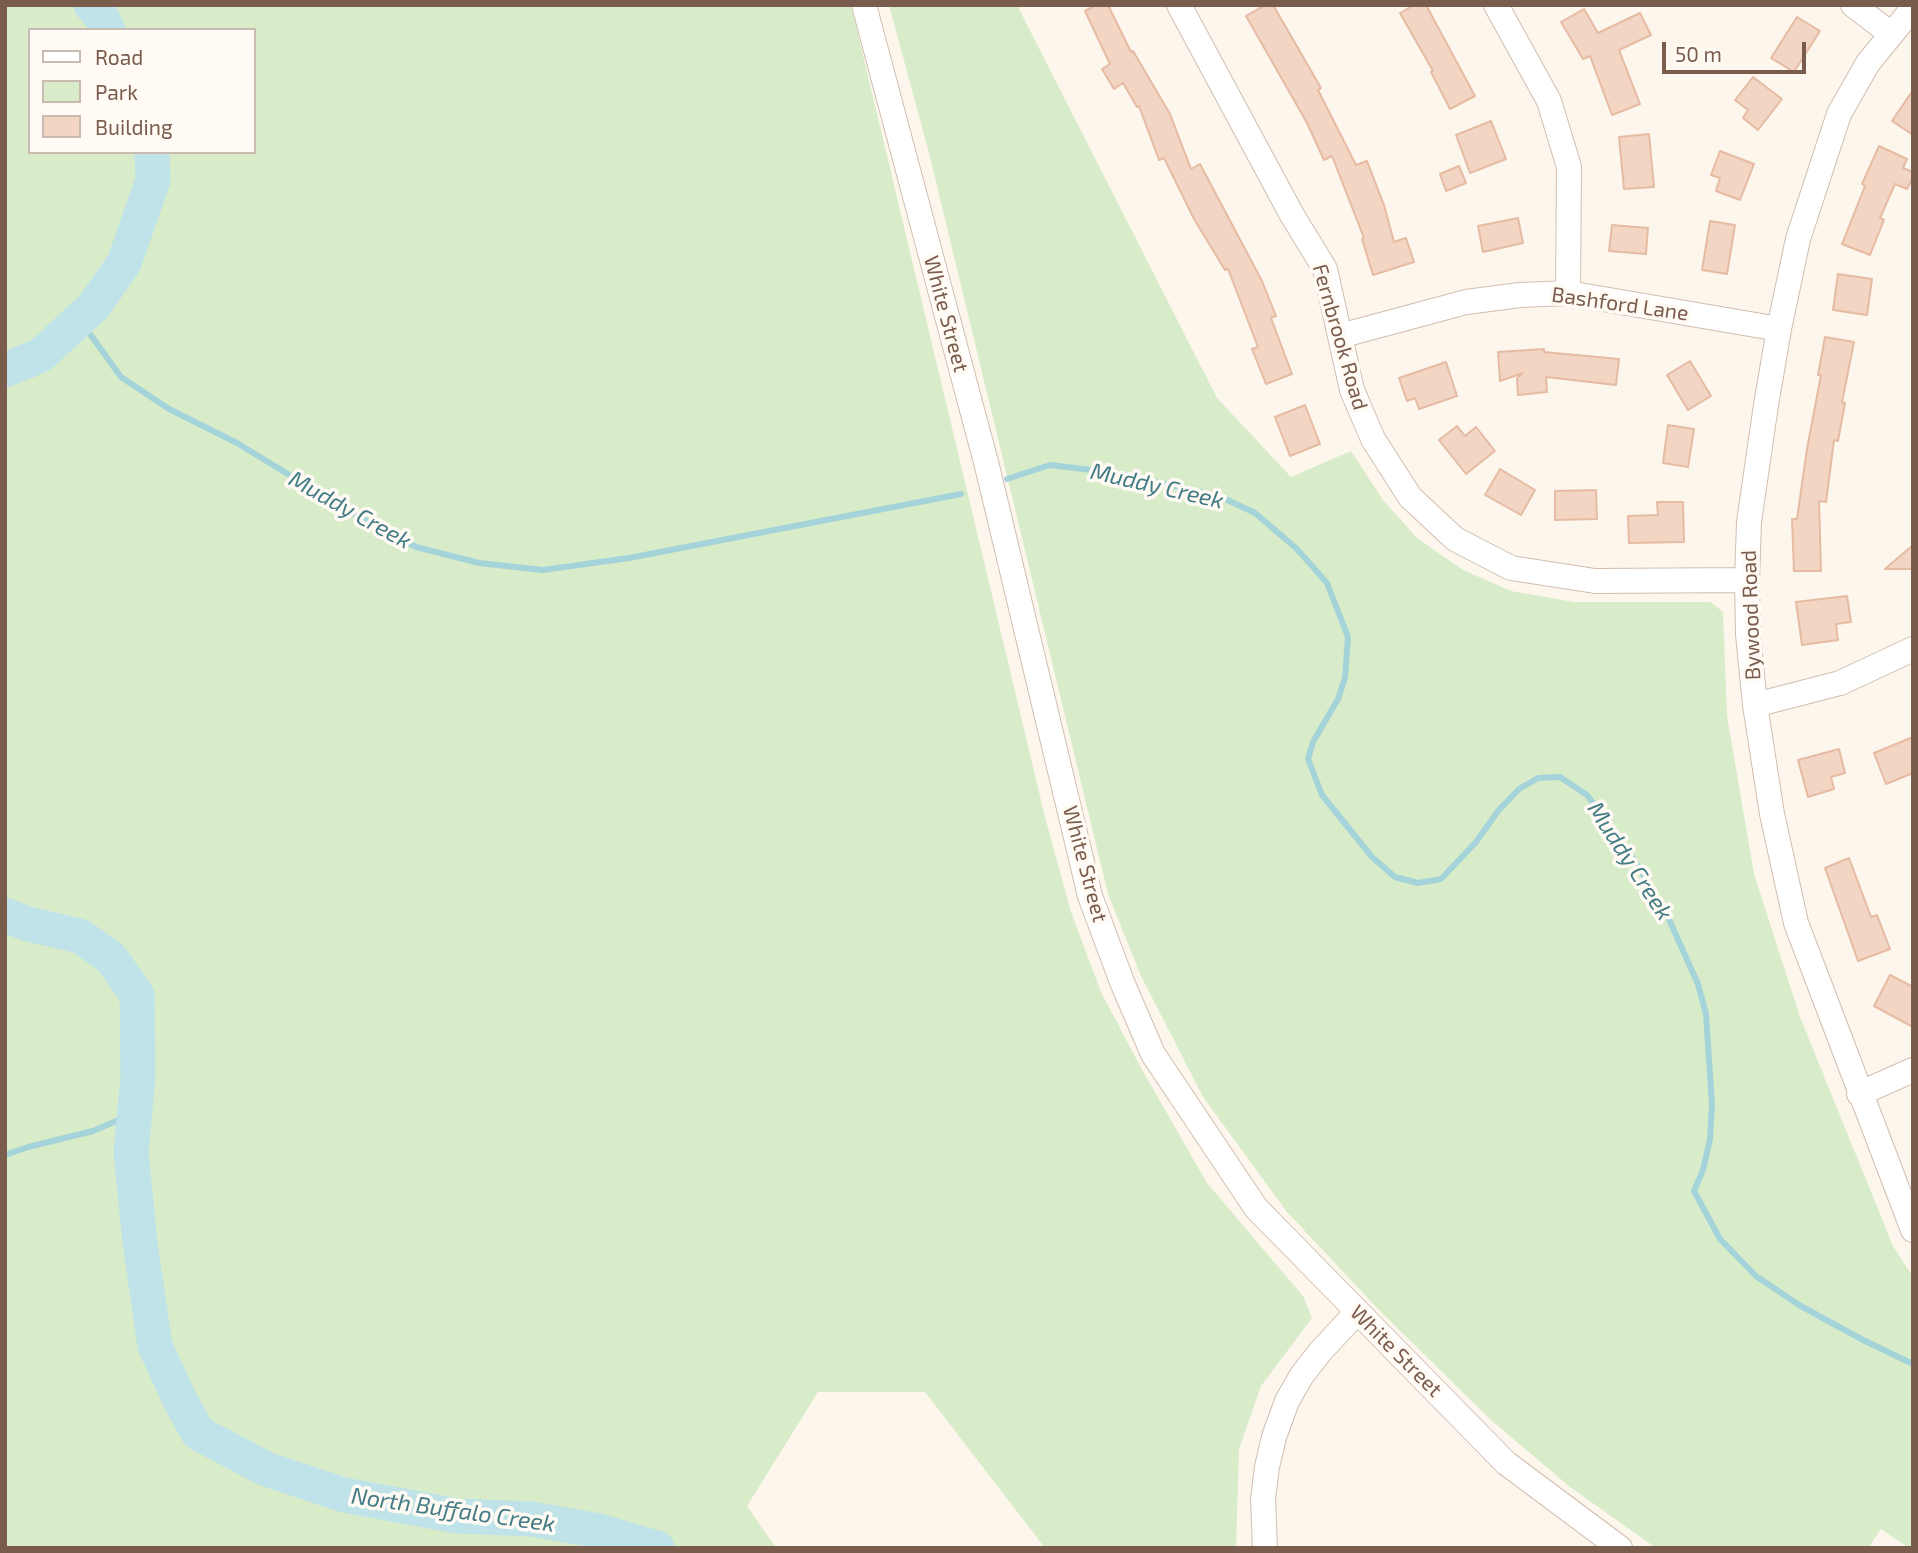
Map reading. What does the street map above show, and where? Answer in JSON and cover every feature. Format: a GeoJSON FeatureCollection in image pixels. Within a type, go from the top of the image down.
{"type":"FeatureCollection","features":[{"type":"Feature","properties":{"kind":"street","name":"White Street"},"geometry":{"type":"LineString","coordinates":[[863,5],[987,466],[1090,896],[1122,982],[1153,1054],[1256,1208],[1506,1463],[1620,1548]]}},
{"type":"Feature","properties":{"kind":"street","name":"Fernbrook Road"},"geometry":{"type":"LineString","coordinates":[[1178,5],[1292,215],[1325,269],[1352,390],[1373,439],[1410,497],[1455,539],[1511,568],[1595,580],[1747,580]]}},
{"type":"Feature","properties":{"kind":"street"},"geometry":{"type":"LineString","coordinates":[[1496,5],[1549,101],[1569,167],[1568,293]]}},
{"type":"Feature","properties":{"kind":"street"},"geometry":{"type":"LineString","coordinates":[[1853,5],[1891,34]]}},
{"type":"Feature","properties":{"kind":"street","name":"Bywood Road"},"geometry":{"type":"LineString","coordinates":[[1913,8],[1868,63],[1839,114],[1798,239],[1779,329],[1749,522],[1747,580],[1748,634],[1755,705],[1772,814],[1796,923],[1913,1230]]}},
{"type":"Feature","properties":{"kind":"street","name":"Bashford Lane"},"geometry":{"type":"LineString","coordinates":[[1340,336],[1465,302],[1520,295],[1568,293],[1779,329]]}},
{"type":"Feature","properties":{"kind":"street"},"geometry":{"type":"LineString","coordinates":[[1755,705],[1840,683],[1913,649]]}},
{"type":"Feature","properties":{"kind":"street"},"geometry":{"type":"LineString","coordinates":[[1859,1094],[1913,1070]]}},
{"type":"Feature","properties":{"kind":"street"},"geometry":{"type":"LineString","coordinates":[[1265,1548],[1263,1499],[1267,1466],[1287,1401],[1301,1375],[1357,1312]]}},
{"type":"Feature","properties":{"kind":"green space"},"geometry":{"type":"Polygon","coordinates":[[[5,5],[851,5],[1045,817],[1071,912],[1101,992],[1207,1183],[1303,1296],[1312,1318],[1261,1386],[1239,1449],[1236,1548],[1045,1548],[925,1392],[818,1392],[747,1506],[776,1548],[5,1548],[5,5]]]}},
{"type":"Feature","properties":{"kind":"green space"},"geometry":{"type":"Polygon","coordinates":[[[889,5],[1017,5],[1217,398],[1291,477],[1351,451],[1383,500],[1417,538],[1463,570],[1511,591],[1574,602],[1711,602],[1723,612],[1727,716],[1754,874],[1800,1017],[1893,1246],[1913,1277],[1913,1548],[1881,1529],[1868,1548],[1656,1548],[1570,1487],[1491,1420],[1379,1310],[1287,1212],[1203,1097],[1141,976],[1108,894],[929,153],[889,5]]]}},
{"type":"Feature","properties":{"kind":"building"},"geometry":{"type":"Polygon","coordinates":[[[1096,5],[1108,5],[1131,52],[1133,51],[1170,114],[1191,169],[1200,164],[1262,281],[1276,316],[1271,318],[1292,374],[1266,384],[1252,349],[1258,347],[1228,269],[1225,270],[1194,219],[1164,158],[1159,160],[1139,106],[1137,107],[1123,83],[1114,89],[1102,69],[1110,64],[1085,11],[1096,5]]]}},
{"type":"Feature","properties":{"kind":"building"},"geometry":{"type":"Polygon","coordinates":[[[1265,5],[1273,5],[1321,88],[1318,90],[1356,165],[1367,161],[1384,205],[1394,242],[1406,238],[1414,262],[1373,275],[1362,239],[1364,238],[1332,156],[1324,160],[1307,123],[1246,16],[1265,5]]]}},
{"type":"Feature","properties":{"kind":"building"},"geometry":{"type":"Polygon","coordinates":[[[1414,5],[1426,5],[1475,96],[1450,109],[1431,72],[1433,71],[1400,13],[1414,5]]]}},
{"type":"Feature","properties":{"kind":"building"},"geometry":{"type":"Polygon","coordinates":[[[1584,9],[1598,33],[1640,13],[1651,35],[1619,50],[1640,104],[1612,115],[1590,56],[1583,59],[1561,22],[1584,9]]]}},
{"type":"Feature","properties":{"kind":"building"},"geometry":{"type":"Polygon","coordinates":[[[1797,17],[1820,31],[1794,72],[1771,58],[1797,17]]]}},
{"type":"Feature","properties":{"kind":"building"},"geometry":{"type":"Polygon","coordinates":[[[1753,77],[1782,99],[1758,130],[1743,118],[1748,110],[1735,100],[1753,77]]]}},
{"type":"Feature","properties":{"kind":"building"},"geometry":{"type":"Polygon","coordinates":[[[1913,90],[1913,135],[1892,121],[1913,90]]]}},
{"type":"Feature","properties":{"kind":"building"},"geometry":{"type":"Polygon","coordinates":[[[1491,121],[1506,159],[1470,173],[1456,135],[1491,121]]]}},
{"type":"Feature","properties":{"kind":"building"},"geometry":{"type":"Polygon","coordinates":[[[1649,134],[1654,187],[1624,189],[1619,137],[1649,134]]]}},
{"type":"Feature","properties":{"kind":"building"},"geometry":{"type":"Polygon","coordinates":[[[1879,146],[1907,159],[1903,168],[1913,172],[1913,177],[1907,189],[1895,184],[1880,218],[1884,220],[1870,255],[1842,244],[1865,186],[1862,184],[1879,146]]]}},
{"type":"Feature","properties":{"kind":"building"},"geometry":{"type":"Polygon","coordinates":[[[1720,151],[1754,164],[1740,200],[1716,191],[1720,178],[1711,175],[1720,151]]]}},
{"type":"Feature","properties":{"kind":"building"},"geometry":{"type":"Polygon","coordinates":[[[1459,166],[1466,183],[1446,191],[1440,174],[1459,166]]]}},
{"type":"Feature","properties":{"kind":"building"},"geometry":{"type":"Polygon","coordinates":[[[1518,218],[1523,243],[1483,252],[1478,226],[1518,218]]]}},
{"type":"Feature","properties":{"kind":"building"},"geometry":{"type":"Polygon","coordinates":[[[1710,221],[1735,225],[1727,274],[1702,270],[1710,221]]]}},
{"type":"Feature","properties":{"kind":"building"},"geometry":{"type":"Polygon","coordinates":[[[1612,225],[1648,228],[1646,254],[1609,251],[1612,225]]]}},
{"type":"Feature","properties":{"kind":"building"},"geometry":{"type":"Polygon","coordinates":[[[1838,274],[1872,279],[1867,315],[1833,310],[1838,274]]]}},
{"type":"Feature","properties":{"kind":"building"},"geometry":{"type":"Polygon","coordinates":[[[1825,337],[1854,342],[1842,402],[1845,403],[1838,441],[1834,440],[1826,502],[1819,501],[1821,571],[1794,571],[1792,519],[1797,519],[1825,337]]]}},
{"type":"Feature","properties":{"kind":"building"},"geometry":{"type":"Polygon","coordinates":[[[1544,349],[1544,352],[1619,359],[1616,385],[1546,377],[1547,392],[1518,395],[1517,378],[1523,373],[1500,381],[1498,352],[1544,349]]]}},
{"type":"Feature","properties":{"kind":"building"},"geometry":{"type":"Polygon","coordinates":[[[1690,361],[1711,396],[1688,410],[1667,375],[1690,361]]]}},
{"type":"Feature","properties":{"kind":"building"},"geometry":{"type":"Polygon","coordinates":[[[1446,362],[1457,396],[1419,409],[1415,398],[1407,401],[1399,378],[1446,362]]]}},
{"type":"Feature","properties":{"kind":"building"},"geometry":{"type":"Polygon","coordinates":[[[1305,405],[1320,444],[1290,456],[1275,417],[1305,405]]]}},
{"type":"Feature","properties":{"kind":"building"},"geometry":{"type":"Polygon","coordinates":[[[1668,425],[1694,429],[1688,467],[1663,463],[1668,425]]]}},
{"type":"Feature","properties":{"kind":"building"},"geometry":{"type":"Polygon","coordinates":[[[1457,426],[1465,436],[1476,427],[1495,451],[1466,474],[1439,440],[1457,426]]]}},
{"type":"Feature","properties":{"kind":"building"},"geometry":{"type":"Polygon","coordinates":[[[1500,469],[1535,490],[1521,515],[1485,495],[1500,469]]]}},
{"type":"Feature","properties":{"kind":"building"},"geometry":{"type":"Polygon","coordinates":[[[1596,490],[1597,519],[1555,520],[1555,491],[1596,490]]]}},
{"type":"Feature","properties":{"kind":"building"},"geometry":{"type":"Polygon","coordinates":[[[1657,502],[1683,502],[1684,542],[1629,543],[1628,516],[1658,515],[1657,502]]]}},
{"type":"Feature","properties":{"kind":"building"},"geometry":{"type":"Polygon","coordinates":[[[1913,545],[1913,569],[1885,569],[1913,545]]]}},
{"type":"Feature","properties":{"kind":"building"},"geometry":{"type":"Polygon","coordinates":[[[1847,596],[1851,622],[1836,624],[1838,640],[1802,645],[1796,602],[1847,596]]]}},
{"type":"Feature","properties":{"kind":"building"},"geometry":{"type":"Polygon","coordinates":[[[1913,737],[1913,773],[1886,784],[1874,753],[1913,737]]]}},
{"type":"Feature","properties":{"kind":"building"},"geometry":{"type":"Polygon","coordinates":[[[1839,749],[1845,773],[1831,777],[1834,789],[1808,797],[1798,760],[1839,749]]]}},
{"type":"Feature","properties":{"kind":"building"},"geometry":{"type":"Polygon","coordinates":[[[1849,858],[1871,917],[1877,915],[1890,949],[1858,961],[1825,868],[1849,858]]]}},
{"type":"Feature","properties":{"kind":"building"},"geometry":{"type":"Polygon","coordinates":[[[1890,975],[1913,987],[1913,1027],[1874,1006],[1890,975]]]}},
{"type":"Feature","properties":{"kind":"waterway","name":"North Buffalo Creek"},"geometry":{"type":"LineString","coordinates":[[91,5],[107,28]]}},
{"type":"Feature","properties":{"kind":"waterway","name":"North Buffalo Creek"},"geometry":{"type":"LineString","coordinates":[[5,370],[41,355],[94,306],[124,263],[153,180],[152,154]]}},
{"type":"Feature","properties":{"kind":"waterway","name":"Muddy Creek"},"geometry":{"type":"LineString","coordinates":[[80,320],[121,377],[169,409],[237,443],[345,509],[416,547],[479,563],[543,570],[629,558],[961,494]]}},
{"type":"Feature","properties":{"kind":"waterway","name":"Muddy Creek"},"geometry":{"type":"LineString","coordinates":[[1007,479],[1050,465],[1117,473],[1219,496],[1255,513],[1297,549],[1327,583],[1348,637],[1345,678],[1338,699],[1313,742],[1308,759],[1322,795],[1372,857],[1395,877],[1418,883],[1441,879],[1476,842],[1498,811],[1519,789],[1538,778],[1560,777],[1587,795],[1635,861],[1667,915],[1698,984],[1706,1014],[1712,1105],[1710,1139],[1703,1170],[1694,1191],[1720,1239],[1756,1276],[1799,1305],[1913,1364]]}},
{"type":"Feature","properties":{"kind":"waterway","name":"North Buffalo Creek"},"geometry":{"type":"LineString","coordinates":[[5,915],[28,924],[80,936],[111,958],[137,995],[138,1077],[131,1152],[140,1243],[155,1346],[198,1433],[266,1469],[344,1495],[457,1516],[532,1519],[599,1531],[657,1548]]}},
{"type":"Feature","properties":{"kind":"waterway"},"geometry":{"type":"LineString","coordinates":[[5,1155],[93,1131],[135,1113]]}}]}
